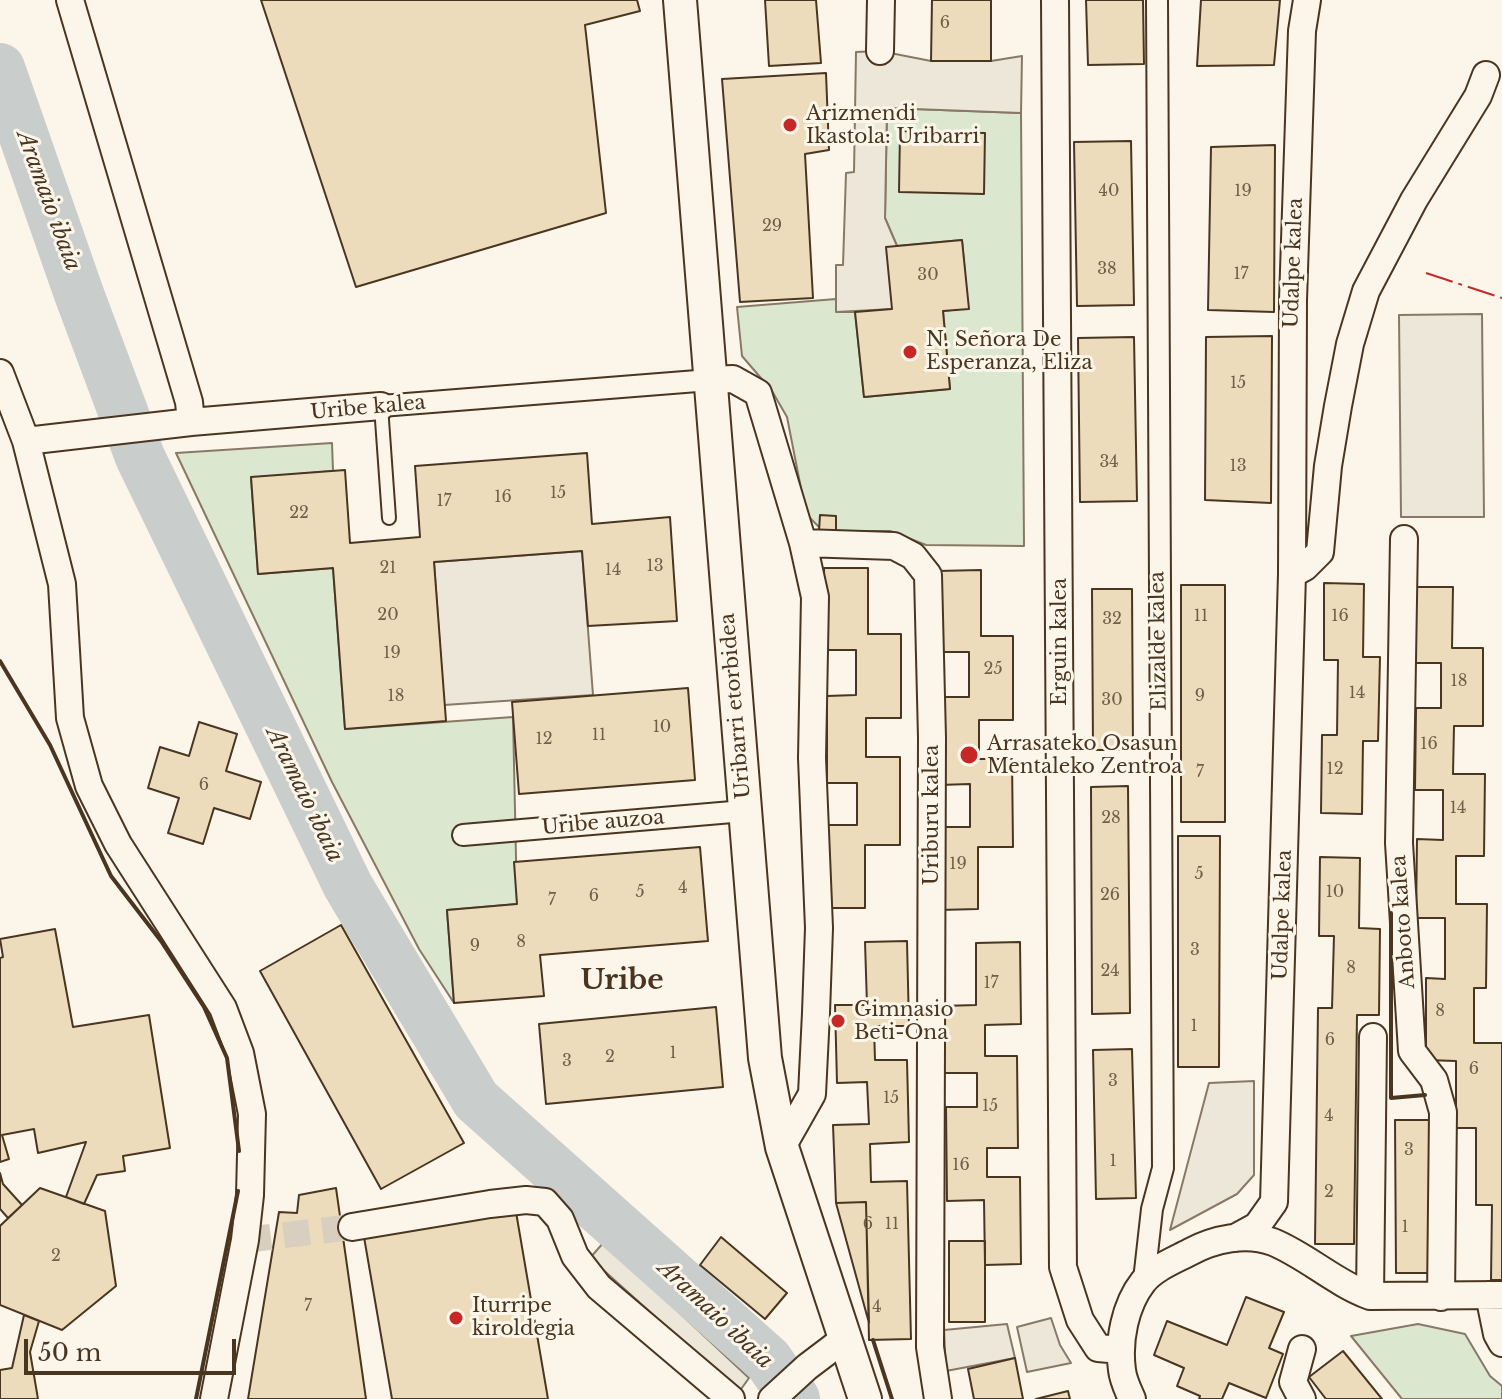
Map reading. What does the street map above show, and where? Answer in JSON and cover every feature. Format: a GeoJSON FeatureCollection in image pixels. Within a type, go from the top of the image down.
{"type":"FeatureCollection","features":[{"type":"Feature","properties":{"kind":"street"},"geometry":{"type":"LineString","coordinates":[[70,0],[188,395],[191,422]]}},
{"type":"Feature","properties":{"kind":"street","name":"Uribarri etorbidea"},"geometry":{"type":"LineString","coordinates":[[680,0],[765,1058],[782,1147],[865,1399]]}},
{"type":"Feature","properties":{"kind":"street"},"geometry":{"type":"LineString","coordinates":[[880,51],[881,0]]}},
{"type":"Feature","properties":{"kind":"street","name":"Erguin kalea"},"geometry":{"type":"LineString","coordinates":[[1055,0],[1063,1267],[1080,1320],[1098,1348],[1121,1350]]}},
{"type":"Feature","properties":{"kind":"street","name":"Elizalde kalea"},"geometry":{"type":"LineString","coordinates":[[1144,1280],[1152,1209],[1163,1168],[1157,0]]}},
{"type":"Feature","properties":{"kind":"street","name":"Udalpe kalea"},"geometry":{"type":"LineString","coordinates":[[1235,1238],[1257,1226],[1274,1202],[1292,574],[1293,285],[1302,31],[1307,0]]}},
{"type":"Feature","properties":{"kind":"street"},"geometry":{"type":"LineString","coordinates":[[1292,574],[1305,567],[1320,552],[1328,466],[1338,406],[1350,344],[1366,291],[1414,200],[1478,96],[1486,75]]}},
{"type":"Feature","properties":{"kind":"street"},"geometry":{"type":"LineString","coordinates":[[0,373],[26,441],[62,584],[70,718],[89,786],[118,844],[223,1008],[240,1053],[252,1114],[250,1195],[245,1240],[214,1399]]}},
{"type":"Feature","properties":{"kind":"street"},"geometry":{"type":"LineString","coordinates":[[710,380],[733,379],[758,393],[803,543],[815,597],[812,758],[819,928],[812,1094],[782,1147]]}},
{"type":"Feature","properties":{"kind":"street","name":"Uribe kalea"},"geometry":{"type":"LineString","coordinates":[[26,441],[191,422],[710,380]]}},
{"type":"Feature","properties":{"kind":"street","name":"Anboto kalea"},"geometry":{"type":"LineString","coordinates":[[1404,539],[1399,843],[1412,1051],[1434,1080],[1443,1112],[1441,1297]]}},
{"type":"Feature","properties":{"kind":"street","name":"Uriburu kalea"},"geometry":{"type":"LineString","coordinates":[[803,543],[894,546],[913,556],[928,575],[932,738],[930,1347],[938,1399]]}},
{"type":"Feature","properties":{"kind":"street","name":"Uribe auzoa"},"geometry":{"type":"LineString","coordinates":[[463,835],[744,811]]}},
{"type":"Feature","properties":{"kind":"street"},"geometry":{"type":"LineString","coordinates":[[1370,1296],[1373,1037]]}},
{"type":"Feature","properties":{"kind":"street"},"geometry":{"type":"LineString","coordinates":[[352,1227],[490,1204],[526,1200],[545,1202],[560,1219],[575,1256],[599,1287],[731,1399]]}},
{"type":"Feature","properties":{"kind":"street"},"geometry":{"type":"LineString","coordinates":[[1132,1399],[1122,1371],[1121,1350],[1130,1304],[1144,1280],[1208,1242],[1235,1238],[1273,1242],[1370,1296],[1495,1295],[1497,1334],[1502,1343]]}},
{"type":"Feature","properties":{"kind":"street"},"geometry":{"type":"LineString","coordinates":[[772,1399],[844,1339]]}},
{"type":"Feature","properties":{"kind":"street"},"geometry":{"type":"LineString","coordinates":[[1302,1349],[1293,1382],[1302,1399]]}},
{"type":"Feature","properties":{"kind":"lane"},"geometry":{"type":"LineString","coordinates":[[381,406],[389,518]]}},
{"type":"Feature","properties":{"kind":"green space"},"geometry":{"type":"Polygon","coordinates":[[[887,108],[1021,113],[1024,546],[926,545],[890,531],[823,531],[806,514],[787,417],[772,391],[742,356],[737,307],[836,299],[837,312],[855,312],[864,397],[950,389],[943,311],[968,308],[962,240],[897,246],[885,218],[887,108]]]}},
{"type":"Feature","properties":{"kind":"green space"},"geometry":{"type":"Polygon","coordinates":[[[332,443],[333,471],[251,478],[258,574],[333,568],[345,729],[513,717],[517,904],[447,910],[454,1003],[419,949],[332,782],[176,453],[332,443]]]}},
{"type":"Feature","properties":{"kind":"green space"},"geometry":{"type":"Polygon","coordinates":[[[1418,1324],[1465,1334],[1490,1376],[1502,1386],[1502,1399],[1402,1399],[1351,1336],[1418,1324]]]}},
{"type":"Feature","properties":{"kind":"shaded area"},"geometry":{"type":"Polygon","coordinates":[[[880,51],[931,61],[991,61],[1022,56],[1021,113],[887,108],[885,218],[897,246],[892,309],[836,312],[836,265],[843,265],[846,173],[854,172],[856,52],[880,51]]]}},
{"type":"Feature","properties":{"kind":"shaded area"},"geometry":{"type":"Polygon","coordinates":[[[1482,314],[1484,517],[1401,517],[1399,315],[1482,314]]]}},
{"type":"Feature","properties":{"kind":"shaded area"},"geometry":{"type":"Polygon","coordinates":[[[582,551],[593,695],[444,705],[434,562],[582,551]]]}},
{"type":"Feature","properties":{"kind":"shaded area"},"geometry":{"type":"Polygon","coordinates":[[[1254,1081],[1254,1175],[1237,1194],[1170,1230],[1209,1083],[1254,1081]]]}},
{"type":"Feature","properties":{"kind":"shaded area"},"geometry":{"type":"Polygon","coordinates":[[[604,1242],[749,1378],[739,1392],[590,1258],[604,1242]]]}},
{"type":"Feature","properties":{"kind":"shaded area"},"geometry":{"type":"Polygon","coordinates":[[[1051,1318],[1060,1345],[1071,1363],[1027,1372],[1017,1327],[1051,1318]]]}},
{"type":"Feature","properties":{"kind":"shaded area"},"geometry":{"type":"Polygon","coordinates":[[[1007,1324],[1015,1358],[946,1371],[944,1330],[1007,1324]]]}},
{"type":"Feature","properties":{"kind":"building"},"geometry":{"type":"Polygon","coordinates":[[[261,0],[637,0],[640,11],[585,25],[606,213],[356,287],[261,0]]]}},
{"type":"Feature","properties":{"kind":"building"},"geometry":{"type":"Polygon","coordinates":[[[765,0],[816,0],[821,63],[769,66],[765,0]]]}},
{"type":"Feature","properties":{"kind":"building"},"geometry":{"type":"Polygon","coordinates":[[[932,0],[991,0],[991,61],[931,61],[932,0]]]}},
{"type":"Feature","properties":{"kind":"building"},"geometry":{"type":"Polygon","coordinates":[[[1086,0],[1143,0],[1144,64],[1088,65],[1086,0]]]}},
{"type":"Feature","properties":{"kind":"building"},"geometry":{"type":"Polygon","coordinates":[[[1201,0],[1280,0],[1274,65],[1197,66],[1201,0]]]}},
{"type":"Feature","properties":{"kind":"building"},"geometry":{"type":"Polygon","coordinates":[[[826,73],[829,150],[805,154],[813,298],[740,302],[722,79],[826,73]]]}},
{"type":"Feature","properties":{"kind":"building"},"geometry":{"type":"Polygon","coordinates":[[[900,131],[985,133],[984,194],[899,192],[900,131]]]}},
{"type":"Feature","properties":{"kind":"building"},"geometry":{"type":"Polygon","coordinates":[[[1131,141],[1134,305],[1077,306],[1074,142],[1131,141]]]}},
{"type":"Feature","properties":{"kind":"building"},"geometry":{"type":"Polygon","coordinates":[[[1275,145],[1274,312],[1208,310],[1211,147],[1275,145]]]}},
{"type":"Feature","properties":{"kind":"building"},"geometry":{"type":"Polygon","coordinates":[[[962,240],[969,309],[943,311],[950,389],[864,397],[855,312],[892,309],[886,247],[962,240]]]}},
{"type":"Feature","properties":{"kind":"building"},"geometry":{"type":"Polygon","coordinates":[[[1272,336],[1271,503],[1205,500],[1206,337],[1272,336]]]}},
{"type":"Feature","properties":{"kind":"building"},"geometry":{"type":"Polygon","coordinates":[[[1134,337],[1137,501],[1080,502],[1078,338],[1134,337]]]}},
{"type":"Feature","properties":{"kind":"building"},"geometry":{"type":"Polygon","coordinates":[[[587,453],[592,524],[670,517],[677,621],[588,626],[582,551],[434,562],[446,721],[345,729],[333,568],[258,574],[251,477],[345,470],[350,543],[420,537],[415,466],[587,453]]]}},
{"type":"Feature","properties":{"kind":"building"},"geometry":{"type":"Polygon","coordinates":[[[820,515],[836,516],[836,531],[819,531],[820,515]]]}},
{"type":"Feature","properties":{"kind":"building"},"geometry":{"type":"Polygon","coordinates":[[[824,568],[868,568],[868,634],[901,634],[901,718],[866,718],[866,757],[900,757],[900,845],[865,845],[865,908],[827,908],[827,825],[857,825],[857,783],[827,783],[827,696],[856,695],[856,650],[825,650],[824,568]]]}},
{"type":"Feature","properties":{"kind":"building"},"geometry":{"type":"Polygon","coordinates":[[[981,570],[981,636],[1013,636],[1013,720],[979,720],[979,759],[1012,759],[1013,847],[978,847],[978,909],[939,910],[939,827],[970,827],[970,784],[939,785],[939,697],[969,697],[969,652],[937,652],[937,571],[981,570]]]}},
{"type":"Feature","properties":{"kind":"building"},"geometry":{"type":"Polygon","coordinates":[[[1324,583],[1364,584],[1363,657],[1380,657],[1378,741],[1363,741],[1362,814],[1321,813],[1322,735],[1337,735],[1338,660],[1324,660],[1324,583]]]}},
{"type":"Feature","properties":{"kind":"building"},"geometry":{"type":"Polygon","coordinates":[[[1181,585],[1225,585],[1225,822],[1181,822],[1181,585]]]}},
{"type":"Feature","properties":{"kind":"building"},"geometry":{"type":"Polygon","coordinates":[[[1414,587],[1453,587],[1452,648],[1483,648],[1483,726],[1454,726],[1453,774],[1485,774],[1484,856],[1456,856],[1456,904],[1487,904],[1486,988],[1474,988],[1474,1043],[1502,1043],[1502,1280],[1491,1280],[1492,1205],[1476,1205],[1476,1128],[1456,1128],[1456,1061],[1426,1060],[1426,978],[1445,979],[1445,918],[1416,918],[1417,839],[1443,840],[1443,790],[1415,790],[1416,708],[1441,708],[1441,663],[1413,663],[1414,587]]]}},
{"type":"Feature","properties":{"kind":"building"},"geometry":{"type":"Polygon","coordinates":[[[1092,589],[1132,589],[1133,750],[1093,750],[1092,589]]]}},
{"type":"Feature","properties":{"kind":"building"},"geometry":{"type":"Polygon","coordinates":[[[688,688],[695,780],[519,794],[512,702],[688,688]]]}},
{"type":"Feature","properties":{"kind":"building"},"geometry":{"type":"Polygon","coordinates":[[[199,722],[237,734],[226,771],[261,782],[250,819],[214,808],[203,844],[168,833],[179,798],[148,788],[160,747],[189,756],[199,722]]]}},
{"type":"Feature","properties":{"kind":"building"},"geometry":{"type":"Polygon","coordinates":[[[1128,786],[1130,1013],[1092,1014],[1091,787],[1128,786]]]}},
{"type":"Feature","properties":{"kind":"building"},"geometry":{"type":"Polygon","coordinates":[[[1178,836],[1220,836],[1219,1067],[1178,1067],[1178,836]]]}},
{"type":"Feature","properties":{"kind":"building"},"geometry":{"type":"Polygon","coordinates":[[[700,847],[708,941],[540,955],[544,996],[454,1003],[447,910],[517,904],[514,862],[700,847]]]}},
{"type":"Feature","properties":{"kind":"building"},"geometry":{"type":"Polygon","coordinates":[[[1320,857],[1360,858],[1359,928],[1380,929],[1379,1015],[1357,1015],[1354,1244],[1315,1244],[1318,1008],[1332,1008],[1334,936],[1319,936],[1320,857]]]}},
{"type":"Feature","properties":{"kind":"building"},"geometry":{"type":"Polygon","coordinates":[[[341,925],[464,1143],[381,1189],[260,971],[341,925]]]}},
{"type":"Feature","properties":{"kind":"building"},"geometry":{"type":"Polygon","coordinates":[[[55,929],[73,1027],[149,1015],[170,1148],[123,1156],[125,1171],[97,1175],[84,1204],[66,1197],[86,1142],[38,1153],[34,1129],[2,1135],[9,1159],[0,1162],[0,958],[3,957],[0,939],[55,929]]]}},
{"type":"Feature","properties":{"kind":"building"},"geometry":{"type":"Polygon","coordinates":[[[907,941],[909,1026],[874,1026],[875,1060],[907,1060],[909,1142],[870,1144],[871,1182],[907,1181],[911,1339],[869,1340],[866,1202],[836,1203],[833,1125],[869,1124],[867,1082],[837,1083],[835,1005],[867,1005],[865,942],[907,941]]]}},
{"type":"Feature","properties":{"kind":"building"},"geometry":{"type":"Polygon","coordinates":[[[1020,942],[1021,1024],[985,1025],[985,1056],[1017,1056],[1018,1148],[987,1148],[987,1177],[1020,1177],[1021,1264],[985,1265],[984,1200],[947,1201],[946,1107],[977,1107],[977,1073],[944,1073],[943,1006],[976,1005],[976,943],[1020,942]]]}},
{"type":"Feature","properties":{"kind":"building"},"geometry":{"type":"Polygon","coordinates":[[[716,1007],[723,1087],[546,1104],[539,1024],[716,1007]]]}},
{"type":"Feature","properties":{"kind":"building"},"geometry":{"type":"Polygon","coordinates":[[[1132,1049],[1136,1198],[1096,1199],[1093,1050],[1132,1049]]]}},
{"type":"Feature","properties":{"kind":"building"},"geometry":{"type":"Polygon","coordinates":[[[1395,1120],[1435,1120],[1435,1273],[1396,1273],[1395,1120]]]}},
{"type":"Feature","properties":{"kind":"building"},"geometry":{"type":"Polygon","coordinates":[[[0,1173],[3,1184],[22,1205],[8,1218],[0,1209],[0,1173]]]}},
{"type":"Feature","properties":{"kind":"building"},"geometry":{"type":"Polygon","coordinates":[[[40,1188],[105,1211],[116,1286],[62,1330],[0,1305],[0,1226],[40,1188]]]}},
{"type":"Feature","properties":{"kind":"building"},"geometry":{"type":"Polygon","coordinates":[[[336,1188],[366,1399],[248,1399],[279,1212],[297,1213],[299,1195],[336,1188]]]}},
{"type":"Feature","properties":{"kind":"building"},"geometry":{"type":"Polygon","coordinates":[[[866,1202],[869,1323],[836,1203],[866,1202]]]}},
{"type":"Feature","properties":{"kind":"building","name":"Iturripe kiroldegia"},"geometry":{"type":"Polygon","coordinates":[[[516,1212],[548,1399],[392,1399],[364,1237],[516,1212]]]}},
{"type":"Feature","properties":{"kind":"building"},"geometry":{"type":"Polygon","coordinates":[[[721,1237],[787,1293],[765,1319],[700,1265],[721,1237]]]}},
{"type":"Feature","properties":{"kind":"building"},"geometry":{"type":"Polygon","coordinates":[[[949,1241],[985,1241],[985,1322],[949,1322],[949,1241]]]}},
{"type":"Feature","properties":{"kind":"building"},"geometry":{"type":"Polygon","coordinates":[[[1246,1297],[1284,1312],[1269,1348],[1283,1354],[1266,1398],[1229,1383],[1222,1399],[1199,1399],[1200,1396],[1177,1386],[1184,1368],[1154,1355],[1167,1321],[1227,1345],[1246,1297]]]}},
{"type":"Feature","properties":{"kind":"building"},"geometry":{"type":"Polygon","coordinates":[[[24,1315],[39,1321],[30,1352],[38,1399],[0,1399],[0,1370],[12,1368],[24,1315]]]}},
{"type":"Feature","properties":{"kind":"building"},"geometry":{"type":"Polygon","coordinates":[[[1343,1351],[1382,1399],[1326,1399],[1309,1377],[1343,1351]]]}},
{"type":"Feature","properties":{"kind":"building"},"geometry":{"type":"Polygon","coordinates":[[[1015,1358],[1023,1399],[974,1399],[968,1369],[1015,1358]]]}},
{"type":"Feature","properties":{"kind":"building"},"geometry":{"type":"Polygon","coordinates":[[[1068,1391],[1070,1399],[1036,1399],[1068,1391]]]}},
{"type":"Feature","properties":{"kind":"waterway","name":"Aramaio ibaia"},"geometry":{"type":"LineString","coordinates":[[0,68],[140,457],[348,886],[476,1100],[768,1360],[795,1399]]}},
{"type":"Feature","properties":{"kind":"tunnel"},"geometry":{"type":"LineString","coordinates":[[245,1240],[352,1227]]}},
{"type":"Feature","properties":{"kind":"wall"},"geometry":{"type":"LineString","coordinates":[[0,661],[50,745],[111,876],[161,941],[204,1007],[227,1058],[239,1151]]}},
{"type":"Feature","properties":{"kind":"wall"},"geometry":{"type":"LineString","coordinates":[[1391,913],[1391,1098],[1425,1095]]}},
{"type":"Feature","properties":{"kind":"wall"},"geometry":{"type":"LineString","coordinates":[[196,1399],[238,1191]]}},
{"type":"Feature","properties":{"kind":"wall"},"geometry":{"type":"LineString","coordinates":[[873,1340],[892,1399]]}},
{"type":"Feature","properties":{"kind":"power"},"geometry":{"type":"LineString","coordinates":[[1426,273],[1502,298]]}},
{"type":"Feature","properties":{"kind":"place","name":"Arizmendi Ikastola: Uribarri"},"geometry":{"type":"Point","coordinates":[790,125]}},
{"type":"Feature","properties":{"kind":"place","name":"N. Señora De Esperanza, Eliza"},"geometry":{"type":"Point","coordinates":[910,352]}},
{"type":"Feature","properties":{"kind":"place","name":"Arrasateko Osasun Mentaleko Zentroa"},"geometry":{"type":"Point","coordinates":[969,755]}},
{"type":"Feature","properties":{"kind":"place","name":"Gimnasio Beti-Ona"},"geometry":{"type":"Point","coordinates":[838,1021]}},
{"type":"Feature","properties":{"kind":"place","name":"Iturripe kiroldegia"},"geometry":{"type":"Point","coordinates":[456,1318]}},
{"type":"Feature","properties":{"kind":"district","name":"Uribe"},"geometry":{"type":"Point","coordinates":[622,981]}}]}
